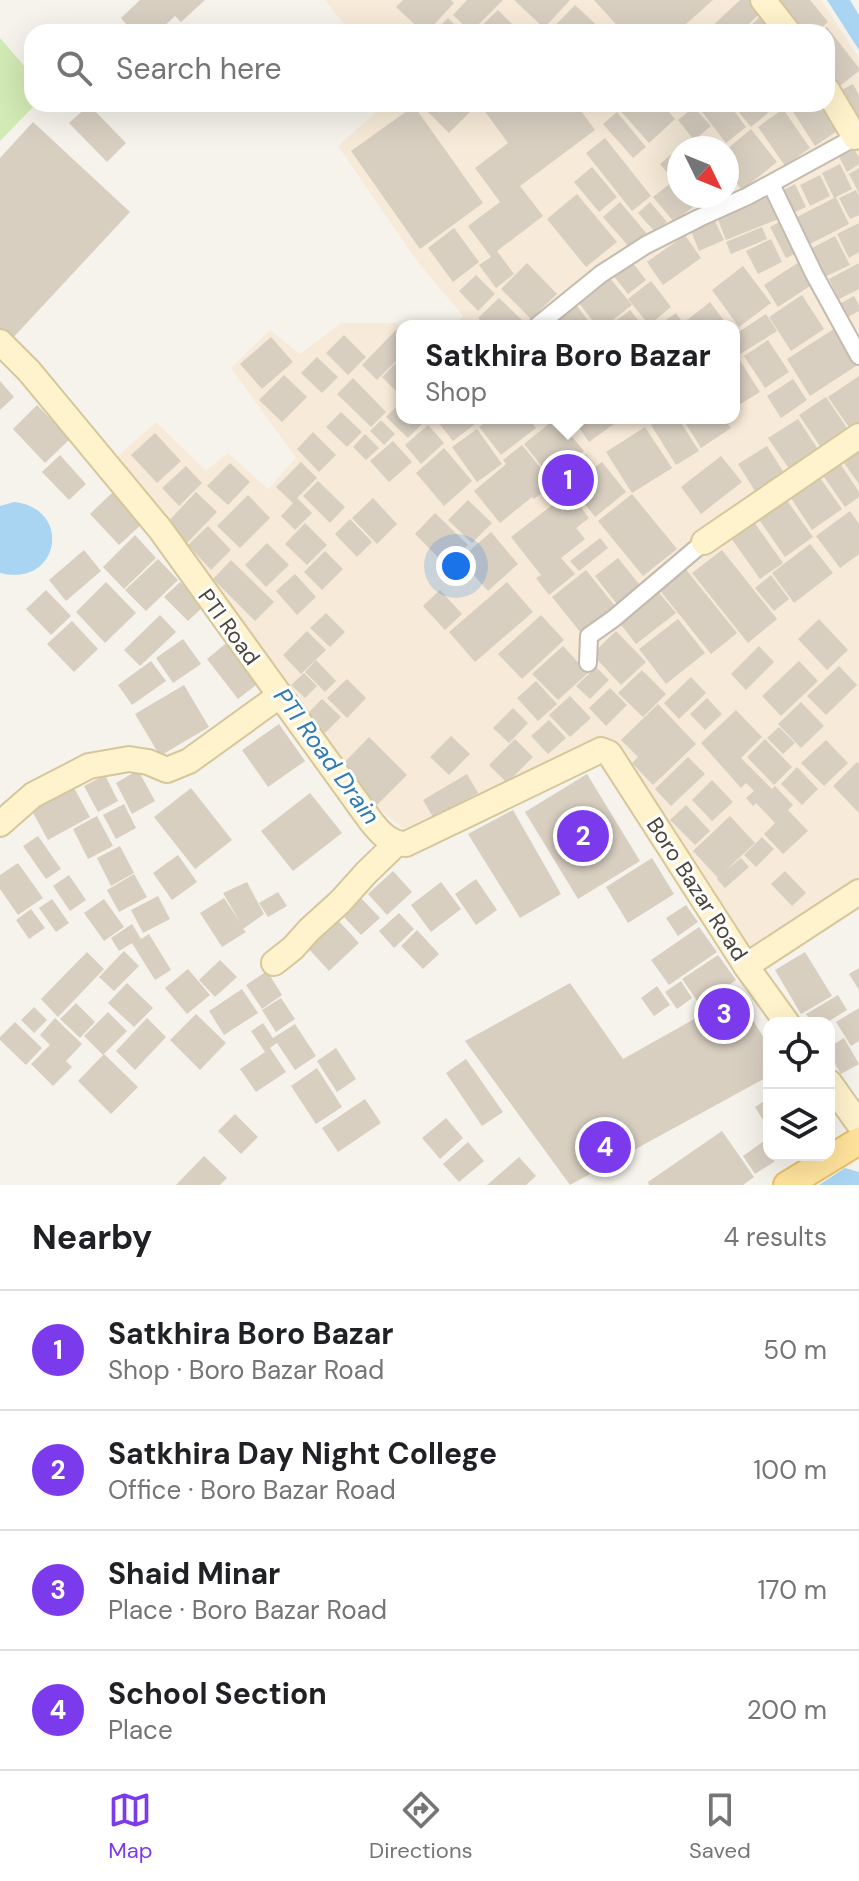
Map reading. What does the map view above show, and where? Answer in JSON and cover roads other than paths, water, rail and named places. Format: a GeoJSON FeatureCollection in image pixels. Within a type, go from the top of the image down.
{"type":"FeatureCollection","features":[{"type":"Feature","properties":{"kind":"main road"},"geometry":{"type":"LineString","coordinates":[[763,0],[782,24]]}},
{"type":"Feature","properties":{"kind":"main road"},"geometry":{"type":"LineString","coordinates":[[835,102],[857,136]]}},
{"type":"Feature","properties":{"kind":"main road","name":"PTI Road"},"geometry":{"type":"LineString","coordinates":[[0,342],[29,371],[160,529],[370,820],[396,844]]}},
{"type":"Feature","properties":{"kind":"main road"},"geometry":{"type":"LineString","coordinates":[[704,542],[859,436]]}},
{"type":"Feature","properties":{"kind":"main road"},"geometry":{"type":"LineString","coordinates":[[0,824],[33,795],[89,766],[129,759],[148,762],[167,770],[189,761],[279,696]]}},
{"type":"Feature","properties":{"kind":"main road","name":"Boro Bazar Road"},"geometry":{"type":"LineString","coordinates":[[396,844],[406,844],[601,750],[609,753],[746,966],[783,1017]]}},
{"type":"Feature","properties":{"kind":"main road"},"geometry":{"type":"LineString","coordinates":[[274,963],[293,948],[396,844]]}},
{"type":"Feature","properties":{"kind":"main road"},"geometry":{"type":"LineString","coordinates":[[746,966],[855,903]]}},
{"type":"Feature","properties":{"kind":"main road"},"geometry":{"type":"LineString","coordinates":[[834,1089],[859,1124]]}},
{"type":"Feature","properties":{"kind":"main road"},"geometry":{"type":"LineString","coordinates":[[787,1185],[859,1141]]}},
{"type":"Feature","properties":{"kind":"street"},"geometry":{"type":"LineString","coordinates":[[544,320],[601,274],[646,245],[771,184],[857,136]]}},
{"type":"Feature","properties":{"kind":"street"},"geometry":{"type":"LineString","coordinates":[[771,184],[814,274],[859,356]]}},
{"type":"Feature","properties":{"kind":"street"},"geometry":{"type":"LineString","coordinates":[[588,663],[589,636],[704,542]]}},
{"type":"Feature","properties":{"kind":"water"},"geometry":{"type":"Polygon","coordinates":[[[827,0],[850,0],[859,15],[859,50],[827,0]]]}},
{"type":"Feature","properties":{"kind":"water"},"geometry":{"type":"Polygon","coordinates":[[[14,502],[33,507],[45,518],[51,531],[52,545],[46,559],[36,569],[20,575],[0,573],[0,506],[14,502]]]}},
{"type":"Feature","properties":{"kind":"water"},"geometry":{"type":"Polygon","coordinates":[[[845,1168],[859,1172],[859,1185],[819,1185],[845,1168]]]}},
{"type":"Feature","properties":{"kind":"place","name":"Satkhira Boro Bazar"},"geometry":{"type":"Point","coordinates":[568,480]}},
{"type":"Feature","properties":{"kind":"place","name":"Satkhira Day Night College"},"geometry":{"type":"Point","coordinates":[583,836]}},
{"type":"Feature","properties":{"kind":"place","name":"Shaid Minar"},"geometry":{"type":"Point","coordinates":[724,1014]}},
{"type":"Feature","properties":{"kind":"place","name":"School Section"},"geometry":{"type":"Point","coordinates":[605,1147]}},
{"type":"Feature","properties":{"kind":"water label","name":"PTI Road Drain"},"geometry":{"type":"Point","coordinates":[327,756]}}]}
